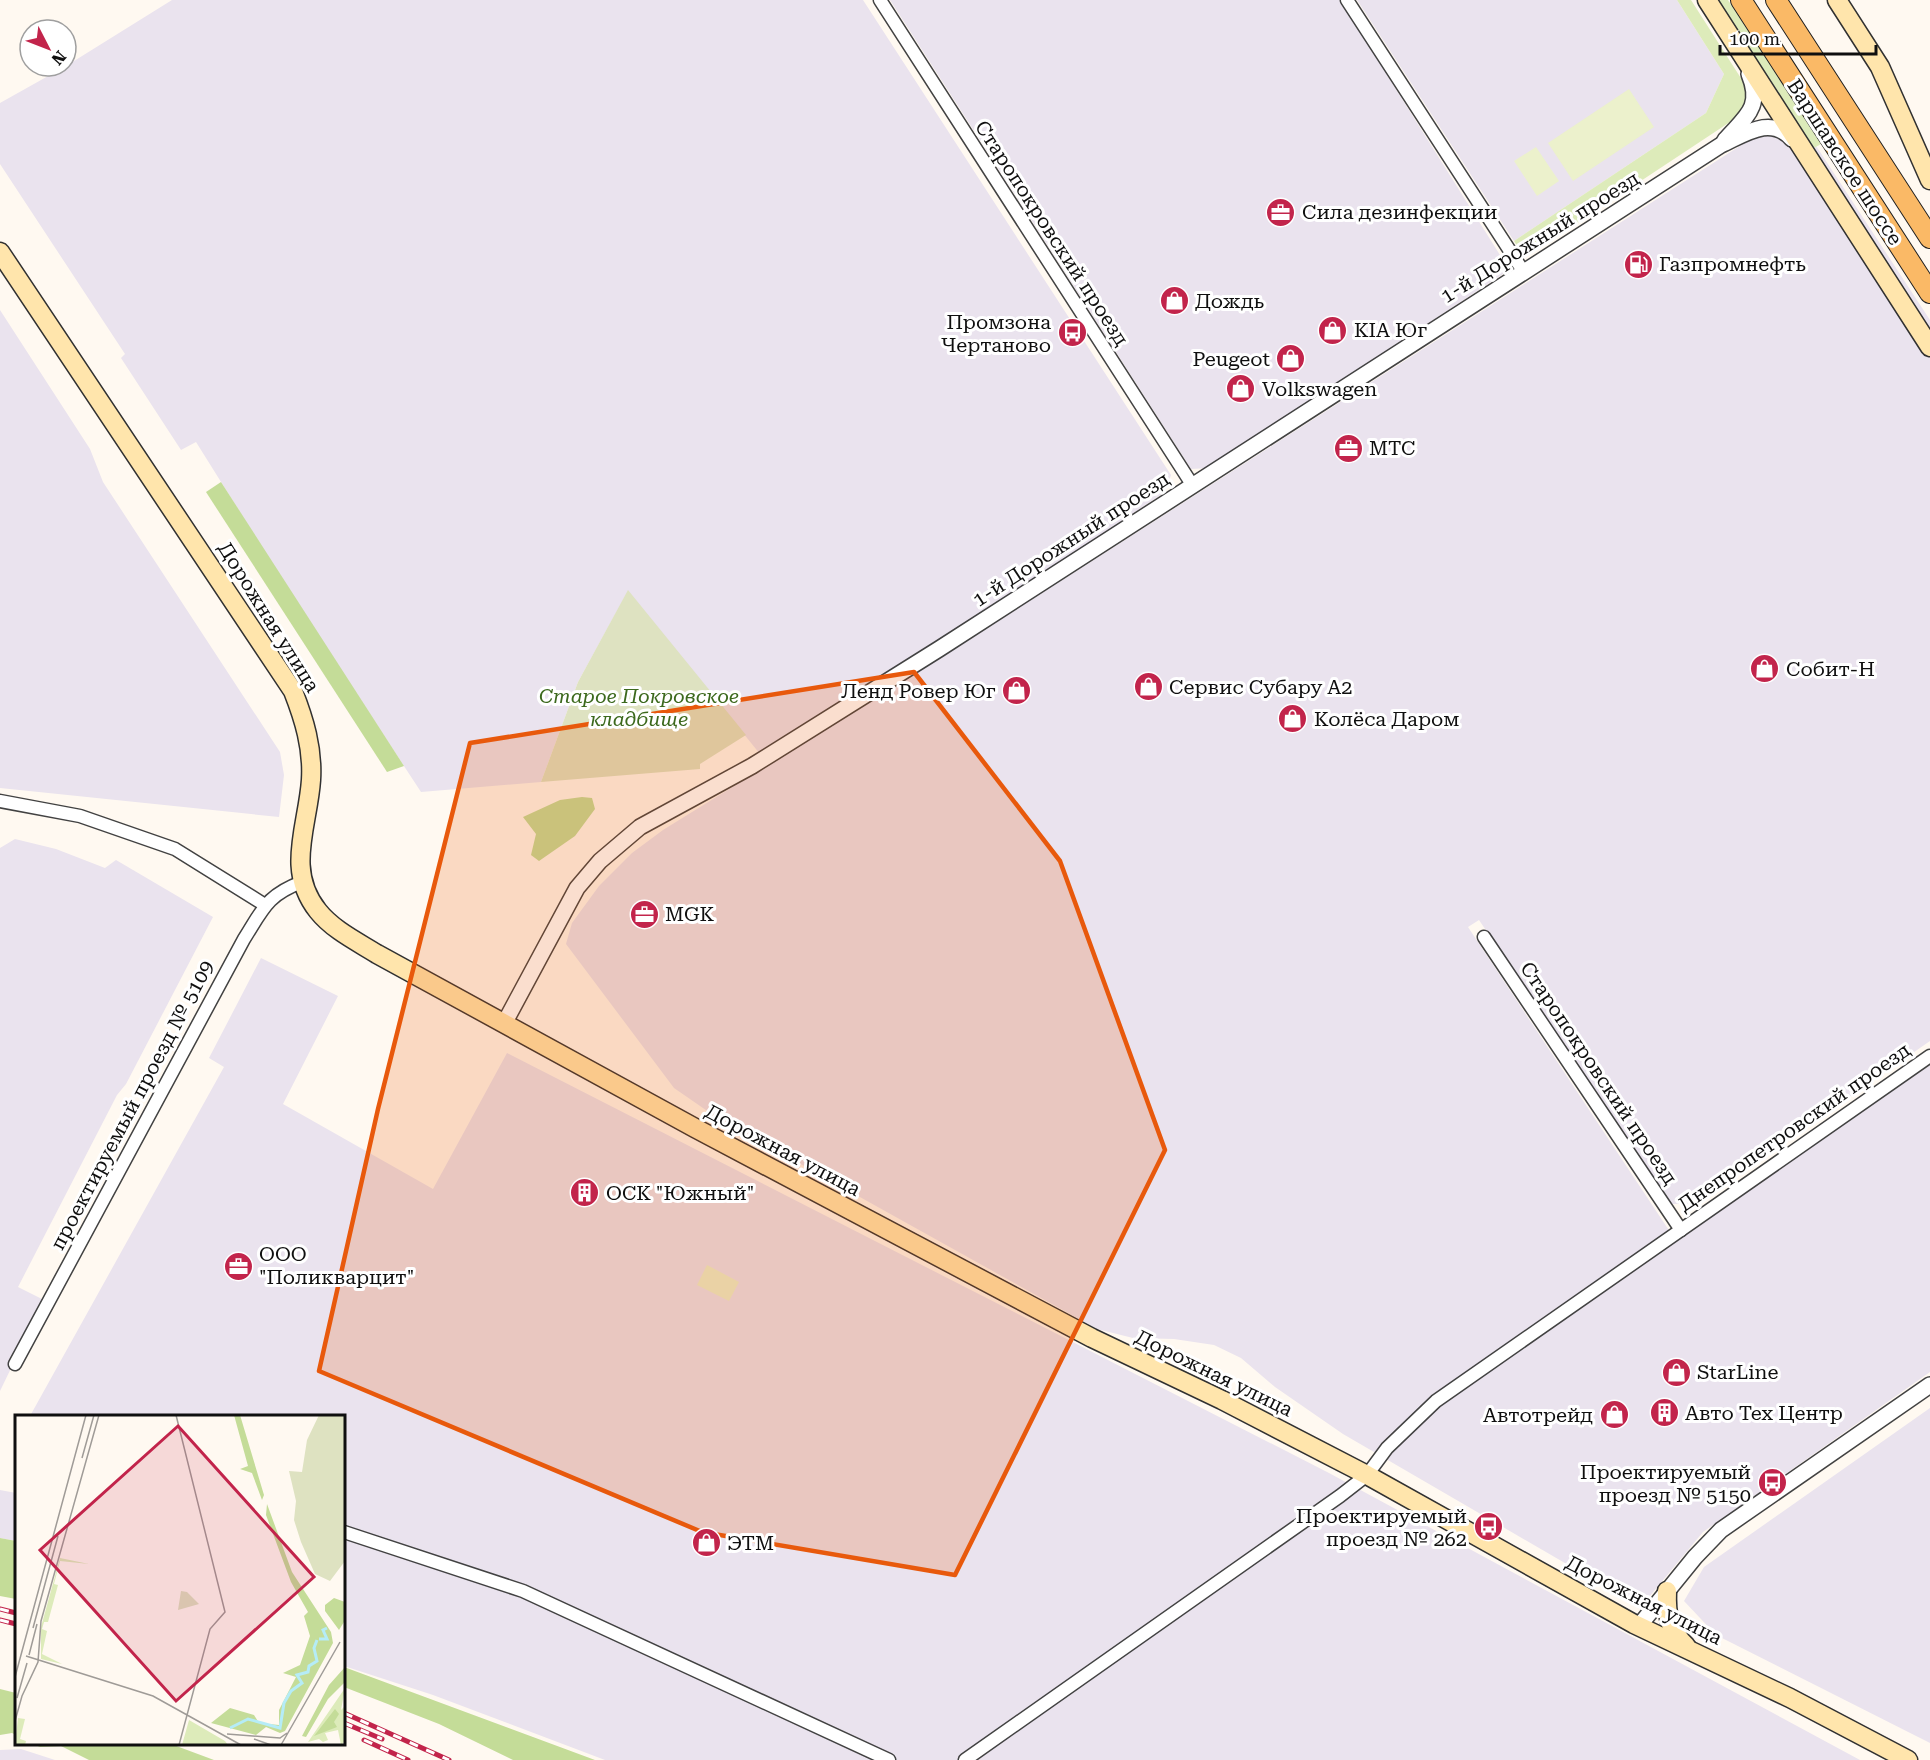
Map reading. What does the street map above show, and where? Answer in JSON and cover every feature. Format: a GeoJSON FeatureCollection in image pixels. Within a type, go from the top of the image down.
{"type":"FeatureCollection","features":[{"type":"Feature","properties":{"kind":"main road"},"geometry":{"type":"LineString","coordinates":[[1707,0],[1930,348]]}},
{"type":"Feature","properties":{"kind":"main road","name":"Варшавское шоссе"},"geometry":{"type":"LineString","coordinates":[[1741,0],[1930,293]]}},
{"type":"Feature","properties":{"kind":"main road","name":"Варшавское шоссе"},"geometry":{"type":"LineString","coordinates":[[1776,0],[1930,238]]}},
{"type":"Feature","properties":{"kind":"main road"},"geometry":{"type":"LineString","coordinates":[[1837,0],[1880,67],[1930,180]]}},
{"type":"Feature","properties":{"kind":"main road","name":"Дорожная улица"},"geometry":{"type":"LineString","coordinates":[[0,252],[293,691],[306,722],[310,752],[311,780],[300,846],[302,882],[308,897],[320,913],[339,930],[377,954],[695,1128],[1092,1338],[1222,1400],[1367,1475],[1639,1626],[1790,1698],[1908,1760]]}},
{"type":"Feature","properties":{"kind":"main road"},"geometry":{"type":"LineString","coordinates":[[1667,1591],[1669,1623],[1676,1637],[1689,1650]]}},
{"type":"Feature","properties":{"kind":"street","name":"Старопокровский проезд"},"geometry":{"type":"LineString","coordinates":[[879,0],[1193,486]]}},
{"type":"Feature","properties":{"kind":"street"},"geometry":{"type":"LineString","coordinates":[[1347,0],[1523,271]]}},
{"type":"Feature","properties":{"kind":"street"},"geometry":{"type":"LineString","coordinates":[[1721,145],[1748,115],[1755,100],[1754,86],[1741,54]]}},
{"type":"Feature","properties":{"kind":"street"},"geometry":{"type":"LineString","coordinates":[[1721,145],[1763,126],[1774,126],[1789,135],[1806,154]]}},
{"type":"Feature","properties":{"kind":"street","name":"1-й Дорожный проезд"},"geometry":{"type":"LineString","coordinates":[[504,1022],[577,888],[622,840],[669,810],[752,766],[1193,486],[1721,145]]}},
{"type":"Feature","properties":{"kind":"street"},"geometry":{"type":"LineString","coordinates":[[0,801],[80,816],[175,849],[265,905]]}},
{"type":"Feature","properties":{"kind":"street","name":"проектируемый проезд № 5109"},"geometry":{"type":"LineString","coordinates":[[15,1364],[244,939],[265,905],[280,890],[302,882]]}},
{"type":"Feature","properties":{"kind":"street","name":"Старопокровский проезд"},"geometry":{"type":"LineString","coordinates":[[1484,937],[1681,1230]]}},
{"type":"Feature","properties":{"kind":"street","name":"Днепропетровский проезд"},"geometry":{"type":"LineString","coordinates":[[965,1760],[1367,1475],[1387,1448],[1436,1401],[1930,1056]]}},
{"type":"Feature","properties":{"kind":"street"},"geometry":{"type":"LineString","coordinates":[[1639,1626],[1721,1530],[1930,1385]]}},
{"type":"Feature","properties":{"kind":"street"},"geometry":{"type":"LineString","coordinates":[[345,1532],[523,1591],[889,1760]]}},
{"type":"Feature","properties":{"kind":"highlighted area"},"geometry":{"type":"Polygon","coordinates":[[[914,672],[1060,861],[1165,1150],[955,1575],[702,1532],[319,1371],[378,1109],[470,743],[914,672]]]}},
{"type":"Feature","properties":{"kind":"shaded area"},"geometry":{"type":"Polygon","coordinates":[[[172,0],[863,0],[1171,475],[1165,492],[936,645],[760,754],[628,591],[578,682],[541,782],[421,792],[290,592],[196,442],[181,450],[121,358],[125,354],[0,164],[0,103],[45,78],[78,78],[78,59],[172,0]]]}},
{"type":"Feature","properties":{"kind":"shaded area"},"geometry":{"type":"Polygon","coordinates":[[[890,0],[1340,0],[1505,263],[1503,274],[1209,468],[1191,469],[890,0]]]}},
{"type":"Feature","properties":{"kind":"shaded area"},"geometry":{"type":"Polygon","coordinates":[[[1357,0],[1677,0],[1724,74],[1706,113],[1514,241],[1357,0]]]}},
{"type":"Feature","properties":{"kind":"shaded area"},"geometry":{"type":"Polygon","coordinates":[[[1785,117],[1797,120],[1807,132],[1930,320],[1930,1041],[1695,1204],[1671,1204],[1479,920],[1468,927],[1676,1241],[1930,1065],[1930,1372],[1703,1532],[1649,1597],[1632,1602],[1343,1434],[1275,1387],[1241,1358],[1214,1345],[1174,1339],[1133,1338],[1097,1329],[716,1117],[674,1088],[566,944],[572,923],[599,886],[632,853],[663,830],[944,656],[1785,117]]]}},
{"type":"Feature","properties":{"kind":"shaded area"},"geometry":{"type":"Polygon","coordinates":[[[0,310],[90,449],[103,482],[280,752],[284,775],[279,817],[0,788],[0,310]]]}},
{"type":"Feature","properties":{"kind":"shaded area"},"geometry":{"type":"Polygon","coordinates":[[[15,839],[56,849],[105,868],[116,860],[213,917],[126,1084],[117,1095],[18,1287],[44,1300],[0,1391],[0,848],[15,839]]]}},
{"type":"Feature","properties":{"kind":"shaded area"},"geometry":{"type":"Polygon","coordinates":[[[261,958],[338,996],[283,1104],[433,1189],[507,1053],[1329,1473],[1860,1760],[605,1760],[433,1695],[345,1666],[345,1415],[31,1415],[224,1067],[209,1058],[261,958]]]}},
{"type":"Feature","properties":{"kind":"shaded area"},"geometry":{"type":"Polygon","coordinates":[[[1930,1408],[1930,1743],[1716,1635],[1684,1601],[1704,1567],[1930,1408]]]}},
{"type":"Feature","properties":{"kind":"shaded area"},"geometry":{"type":"Polygon","coordinates":[[[0,1490],[15,1493],[15,1541],[0,1538],[0,1490]]]}},
{"type":"Feature","properties":{"kind":"shaded area"},"geometry":{"type":"Polygon","coordinates":[[[21,1749],[55,1760],[0,1760],[0,1750],[21,1749]]]}},
{"type":"Feature","properties":{"kind":"green space"},"geometry":{"type":"Polygon","coordinates":[[[1677,0],[1691,0],[1744,83],[1747,97],[1743,110],[1736,118],[1535,251],[1521,252],[1514,241],[1706,113],[1724,74],[1677,0]]]}},
{"type":"Feature","properties":{"kind":"green space"},"geometry":{"type":"Polygon","coordinates":[[[1718,0],[1728,0],[1821,144],[1814,148],[1718,0]]]}},
{"type":"Feature","properties":{"kind":"green space"},"geometry":{"type":"Polygon","coordinates":[[[1629,89],[1654,127],[1573,181],[1548,143],[1629,89]]]}},
{"type":"Feature","properties":{"kind":"green space"},"geometry":{"type":"Polygon","coordinates":[[[1536,147],[1559,181],[1537,196],[1514,161],[1536,147]]]}},
{"type":"Feature","properties":{"kind":"green space"},"geometry":{"type":"Polygon","coordinates":[[[221,482],[404,766],[387,772],[206,492],[221,482]]]}},
{"type":"Feature","properties":{"kind":"green space","name":"Старое Покровское кладбище"},"geometry":{"type":"Polygon","coordinates":[[[628,590],[746,735],[700,764],[700,769],[541,782],[578,682],[628,590]]]}},
{"type":"Feature","properties":{"kind":"green space"},"geometry":{"type":"Polygon","coordinates":[[[592,798],[595,809],[575,836],[539,861],[531,855],[536,834],[523,817],[560,800],[592,798]]]}},
{"type":"Feature","properties":{"kind":"green space"},"geometry":{"type":"Polygon","coordinates":[[[707,1265],[739,1282],[729,1301],[697,1285],[707,1265]]]}},
{"type":"Feature","properties":{"kind":"green space"},"geometry":{"type":"Polygon","coordinates":[[[0,1538],[15,1541],[15,1599],[0,1596],[0,1538]]]}},
{"type":"Feature","properties":{"kind":"green space"},"geometry":{"type":"Polygon","coordinates":[[[345,1667],[595,1760],[513,1760],[439,1724],[345,1687],[345,1667]]]}},
{"type":"Feature","properties":{"kind":"green space"},"geometry":{"type":"Polygon","coordinates":[[[0,1689],[15,1693],[15,1734],[0,1735],[0,1689]]]}},
{"type":"Feature","properties":{"kind":"green space"},"geometry":{"type":"Polygon","coordinates":[[[35,1745],[174,1745],[214,1760],[89,1760],[61,1746],[40,1747],[35,1745]]]}},
{"type":"Feature","properties":{"kind":"railway"},"geometry":{"type":"LineString","coordinates":[[0,1609],[15,1613]]}},
{"type":"Feature","properties":{"kind":"railway"},"geometry":{"type":"LineString","coordinates":[[0,1620],[15,1624]]}},
{"type":"Feature","properties":{"kind":"railway"},"geometry":{"type":"LineString","coordinates":[[345,1713],[449,1760]]}},
{"type":"Feature","properties":{"kind":"railway"},"geometry":{"type":"LineString","coordinates":[[345,1723],[382,1739]]}},
{"type":"Feature","properties":{"kind":"railway"},"geometry":{"type":"LineString","coordinates":[[364,1740],[408,1760]]}},
{"type":"Feature","properties":{"kind":"place","name":"Сила дезинфекции"},"geometry":{"type":"Point","coordinates":[1281,212]}},
{"type":"Feature","properties":{"kind":"place","name":"Газпромнефть"},"geometry":{"type":"Point","coordinates":[1638,264]}},
{"type":"Feature","properties":{"kind":"place","name":"Дождь"},"geometry":{"type":"Point","coordinates":[1174,301]}},
{"type":"Feature","properties":{"kind":"place","name":"KIA Юг"},"geometry":{"type":"Point","coordinates":[1333,330]}},
{"type":"Feature","properties":{"kind":"place","name":"Промзона Чертаново"},"geometry":{"type":"Point","coordinates":[1072,333]}},
{"type":"Feature","properties":{"kind":"place","name":"Peugeot"},"geometry":{"type":"Point","coordinates":[1291,359]}},
{"type":"Feature","properties":{"kind":"place","name":"Volkswagen"},"geometry":{"type":"Point","coordinates":[1241,389]}},
{"type":"Feature","properties":{"kind":"place","name":"МТС"},"geometry":{"type":"Point","coordinates":[1348,448]}},
{"type":"Feature","properties":{"kind":"place","name":"Собит-Н"},"geometry":{"type":"Point","coordinates":[1765,669]}},
{"type":"Feature","properties":{"kind":"place","name":"Сервис Субару А2"},"geometry":{"type":"Point","coordinates":[1148,687]}},
{"type":"Feature","properties":{"kind":"place","name":"Ленд Ровер Юг"},"geometry":{"type":"Point","coordinates":[1017,691]}},
{"type":"Feature","properties":{"kind":"place","name":"Колёса Даром"},"geometry":{"type":"Point","coordinates":[1293,719]}},
{"type":"Feature","properties":{"kind":"place","name":"MGK"},"geometry":{"type":"Point","coordinates":[644,914]}},
{"type":"Feature","properties":{"kind":"place","name":"ОСК \"Южный\""},"geometry":{"type":"Point","coordinates":[585,1193]}},
{"type":"Feature","properties":{"kind":"place","name":"ООО \"Поликварцит\""},"geometry":{"type":"Point","coordinates":[238,1266]}},
{"type":"Feature","properties":{"kind":"place","name":"StarLine"},"geometry":{"type":"Point","coordinates":[1676,1372]}},
{"type":"Feature","properties":{"kind":"place","name":"Авто Тех Центр"},"geometry":{"type":"Point","coordinates":[1664,1413]}},
{"type":"Feature","properties":{"kind":"place","name":"Автотрейд"},"geometry":{"type":"Point","coordinates":[1614,1415]}},
{"type":"Feature","properties":{"kind":"place","name":"Проектируемый проезд № 5150"},"geometry":{"type":"Point","coordinates":[1772,1483]}},
{"type":"Feature","properties":{"kind":"place","name":"Проектируемый проезд № 262"},"geometry":{"type":"Point","coordinates":[1488,1527]}},
{"type":"Feature","properties":{"kind":"place","name":"ЭТМ"},"geometry":{"type":"Point","coordinates":[706,1543]}}]}
